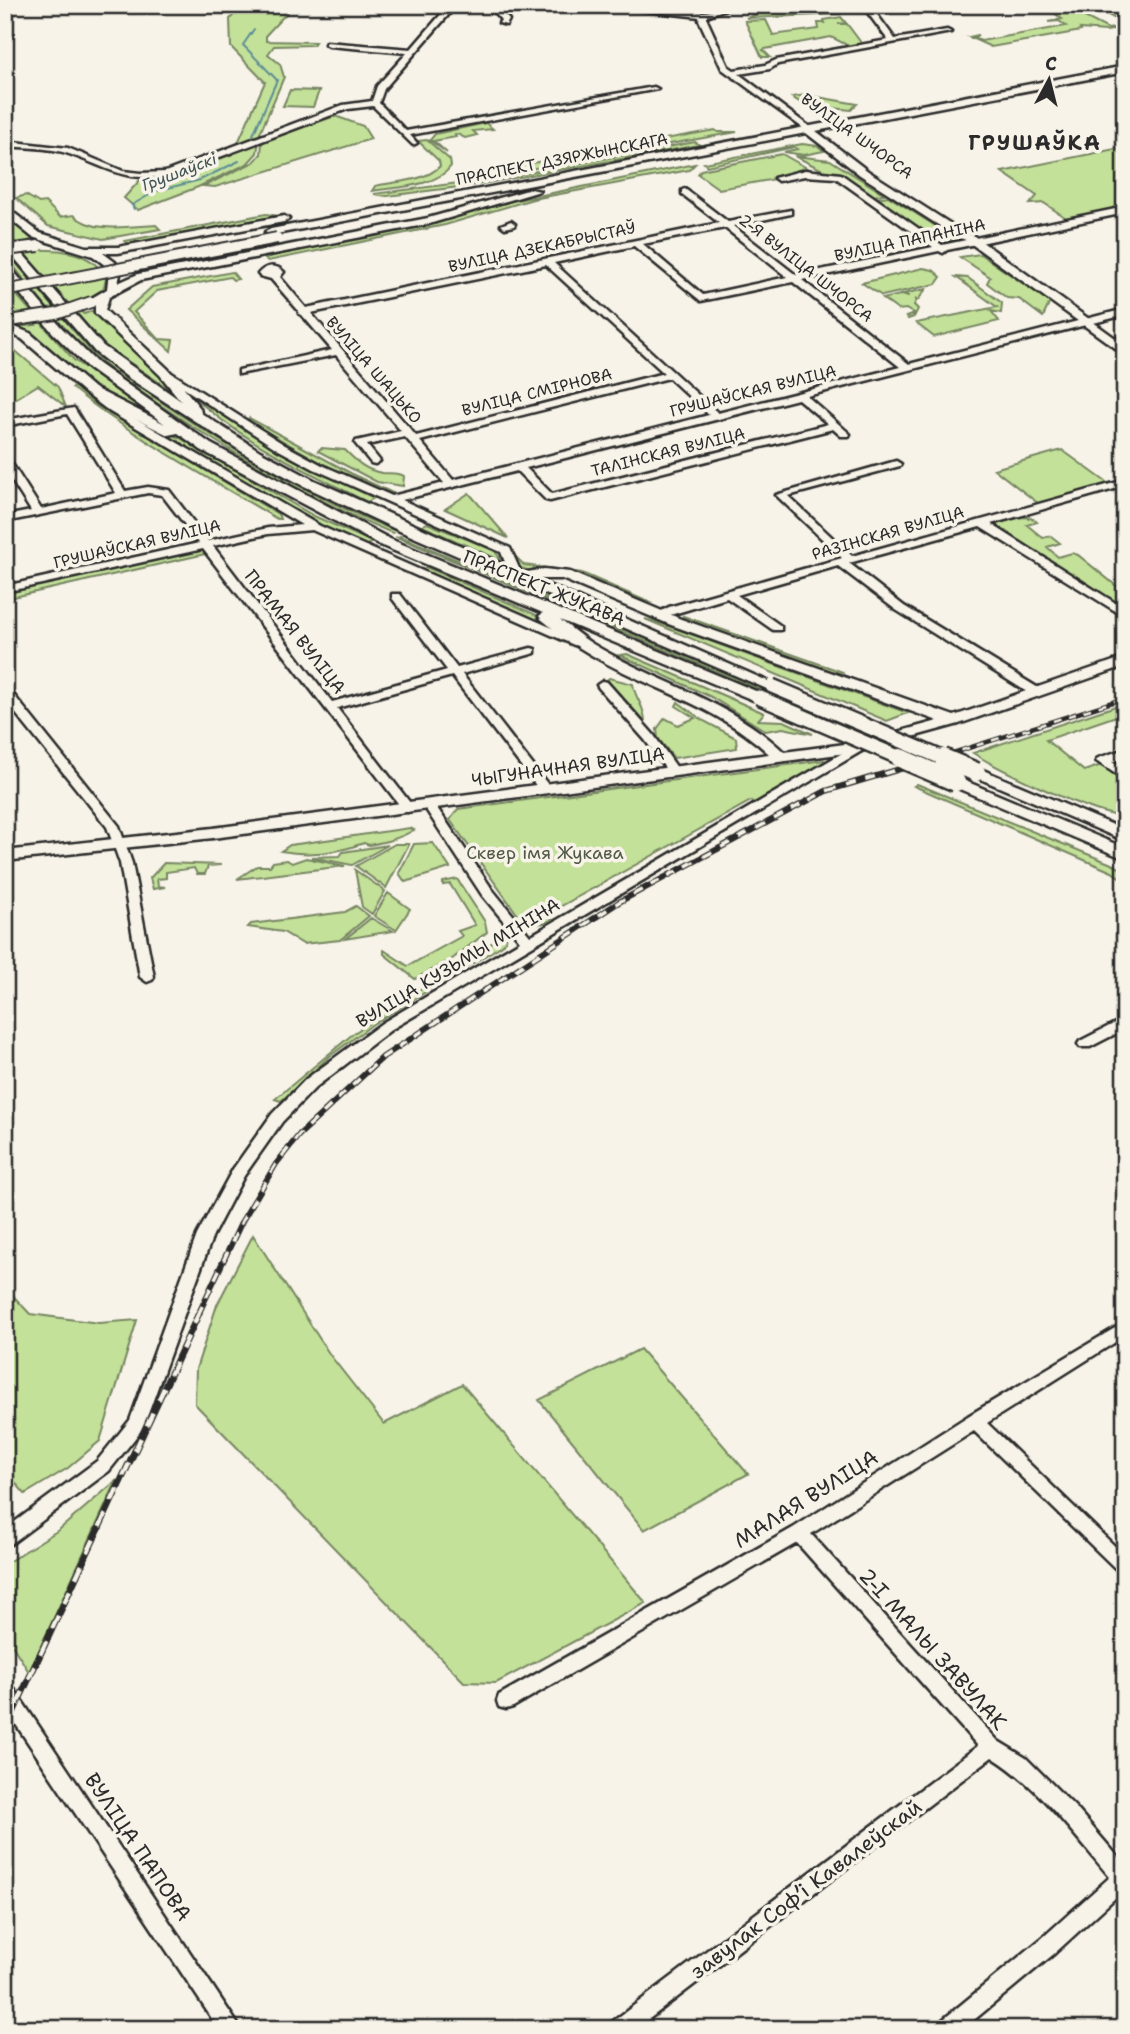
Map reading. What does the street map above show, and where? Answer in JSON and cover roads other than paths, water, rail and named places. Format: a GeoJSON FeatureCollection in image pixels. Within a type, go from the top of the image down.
{"type":"FeatureCollection","features":[{"type":"Feature","properties":{"kind":"main road","name":"ПРАСПЕКТ ДЗЯРЖЫНСКАГА"},"geometry":{"type":"LineString","coordinates":[[5,283],[555,186],[1125,69]]}},
{"type":"Feature","properties":{"kind":"main road","name":"ПРАСПЕКТ ДЗЯРЖЫНСКАГА"},"geometry":{"type":"LineString","coordinates":[[5,291],[545,179],[1125,79]]}},
{"type":"Feature","properties":{"kind":"main road","name":"ВУЛІЦА ШЧОРСА"},"geometry":{"type":"LineString","coordinates":[[818,131],[864,173],[973,240],[1125,351]]}},
{"type":"Feature","properties":{"kind":"main road"},"geometry":{"type":"LineString","coordinates":[[5,209],[36,235],[88,250],[118,250],[421,193],[545,179]]}},
{"type":"Feature","properties":{"kind":"main road"},"geometry":{"type":"LineString","coordinates":[[7,322],[55,314],[91,302],[138,277],[429,221],[555,186]]}},
{"type":"Feature","properties":{"kind":"main road","name":"ПРАСПЕКТ ЖУКАВА"},"geometry":{"type":"LineString","coordinates":[[5,240],[99,349],[208,426],[255,454],[332,494],[627,625],[1125,836]]}},
{"type":"Feature","properties":{"kind":"main road"},"geometry":{"type":"LineString","coordinates":[[5,250],[72,246]]}},
{"type":"Feature","properties":{"kind":"main road"},"geometry":{"type":"LineString","coordinates":[[88,250],[111,264],[115,276],[99,311],[164,372],[208,426]]}},
{"type":"Feature","properties":{"kind":"main road","name":"ПРАСПЕКТ ЖУКАВА"},"geometry":{"type":"LineString","coordinates":[[5,268],[57,330],[93,366],[206,447],[385,542],[1125,854]]}},
{"type":"Feature","properties":{"kind":"main road"},"geometry":{"type":"LineString","coordinates":[[7,322],[90,391],[206,447]]}},
{"type":"Feature","properties":{"kind":"main road"},"geometry":{"type":"LineString","coordinates":[[520,576],[544,573],[565,575],[653,612],[954,721]]}},
{"type":"Feature","properties":{"kind":"main road"},"geometry":{"type":"LineString","coordinates":[[530,603],[586,646],[715,710],[761,737],[782,758]]}},
{"type":"Feature","properties":{"kind":"main road"},"geometry":{"type":"LineString","coordinates":[[627,625],[624,617],[626,613],[637,608],[653,612]]}},
{"type":"Feature","properties":{"kind":"main road"},"geometry":{"type":"LineString","coordinates":[[586,646],[579,638],[582,634],[610,635]]}},
{"type":"Feature","properties":{"kind":"main road","name":"ЧЫГУНАЧНАЯ ВУЛІЦА"},"geometry":{"type":"LineString","coordinates":[[5,856],[408,808],[861,746],[954,721],[1125,661]]}},
{"type":"Feature","properties":{"kind":"street"},"geometry":{"type":"LineString","coordinates":[[375,103],[380,88],[453,5]]}},
{"type":"Feature","properties":{"kind":"street"},"geometry":{"type":"LineString","coordinates":[[501,5],[499,13],[505,20],[503,23]]}},
{"type":"Feature","properties":{"kind":"street"},"geometry":{"type":"LineString","coordinates":[[594,5],[704,15],[733,5]]}},
{"type":"Feature","properties":{"kind":"street"},"geometry":{"type":"LineString","coordinates":[[866,5],[893,42]]}},
{"type":"Feature","properties":{"kind":"street","name":"ВУЛІЦА ШЧОРСА"},"geometry":{"type":"LineString","coordinates":[[704,15],[703,20],[725,68],[818,131]]}},
{"type":"Feature","properties":{"kind":"street"},"geometry":{"type":"LineString","coordinates":[[737,72],[776,62],[947,32]]}},
{"type":"Feature","properties":{"kind":"street"},"geometry":{"type":"LineString","coordinates":[[329,44],[412,51]]}},
{"type":"Feature","properties":{"kind":"street","name":"ВУЛІЦА ШЧОРСА"},"geometry":{"type":"LineString","coordinates":[[723,62],[818,131]]}},
{"type":"Feature","properties":{"kind":"street"},"geometry":{"type":"LineString","coordinates":[[404,134],[654,89]]}},
{"type":"Feature","properties":{"kind":"street"},"geometry":{"type":"LineString","coordinates":[[375,103],[413,143]]}},
{"type":"Feature","properties":{"kind":"street"},"geometry":{"type":"LineString","coordinates":[[5,143],[65,150],[121,173],[141,176],[166,174],[346,107],[375,103]]}},
{"type":"Feature","properties":{"kind":"street"},"geometry":{"type":"LineString","coordinates":[[778,178],[805,173],[838,176],[943,250]]}},
{"type":"Feature","properties":{"kind":"street","name":"2-Я ВУЛІЦА ШЧОРСА"},"geometry":{"type":"LineString","coordinates":[[685,192],[793,280],[908,368]]}},
{"type":"Feature","properties":{"kind":"street","name":"ВУЛІЦА ПАПАНІНА"},"geometry":{"type":"LineString","coordinates":[[636,243],[701,298],[943,250],[973,240],[1125,210]]}},
{"type":"Feature","properties":{"kind":"street","name":"ВУЛІЦА ДЗЕКАБРЫСТАЎ"},"geometry":{"type":"LineString","coordinates":[[302,312],[788,212]]}},
{"type":"Feature","properties":{"kind":"street","name":"ВУЛІЦА ШАЦЬКО"},"geometry":{"type":"LineString","coordinates":[[254,255],[452,484]]}},
{"type":"Feature","properties":{"kind":"street"},"geometry":{"type":"LineString","coordinates":[[548,262],[717,417]]}},
{"type":"Feature","properties":{"kind":"street","name":"ГРУШАЎСКАЯ ВУЛІЦА"},"geometry":{"type":"LineString","coordinates":[[389,500],[1125,312]]}},
{"type":"Feature","properties":{"kind":"street"},"geometry":{"type":"LineString","coordinates":[[242,372],[339,352]]}},
{"type":"Feature","properties":{"kind":"street","name":"ПРАСПЕКТ ЖУКАВА"},"geometry":{"type":"LineString","coordinates":[[164,372],[281,447],[354,485],[506,550],[520,576]]}},
{"type":"Feature","properties":{"kind":"street","name":"ВУЛІЦА СМІРНОВА"},"geometry":{"type":"LineString","coordinates":[[375,461],[360,443],[396,435],[410,436],[669,375]]}},
{"type":"Feature","properties":{"kind":"street","name":"ПРАСПЕКТ ЖУКАВА"},"geometry":{"type":"LineString","coordinates":[[90,391],[114,410],[316,528],[586,646]]}},
{"type":"Feature","properties":{"kind":"street"},"geometry":{"type":"LineString","coordinates":[[800,395],[845,434]]}},
{"type":"Feature","properties":{"kind":"street"},"geometry":{"type":"LineString","coordinates":[[5,423],[70,410],[123,496],[5,519]]}},
{"type":"Feature","properties":{"kind":"street","name":"ТАЛІНСКАЯ ВУЛІЦА"},"geometry":{"type":"LineString","coordinates":[[519,467],[550,498],[836,425]]}},
{"type":"Feature","properties":{"kind":"street"},"geometry":{"type":"LineString","coordinates":[[5,460],[37,513]]}},
{"type":"Feature","properties":{"kind":"street"},"geometry":{"type":"LineString","coordinates":[[896,464],[781,495],[846,561],[900,608],[1036,692]]}},
{"type":"Feature","properties":{"kind":"street","name":"РАЗІНСКАЯ ВУЛІЦА"},"geometry":{"type":"LineString","coordinates":[[653,612],[729,594],[1125,483]]}},
{"type":"Feature","properties":{"kind":"street","name":"ПРАМАЯ ВУЛІЦА"},"geometry":{"type":"LineString","coordinates":[[123,496],[148,490],[165,492],[408,808]]}},
{"type":"Feature","properties":{"kind":"street"},"geometry":{"type":"LineString","coordinates":[[276,529],[284,523],[286,512]]}},
{"type":"Feature","properties":{"kind":"street"},"geometry":{"type":"LineString","coordinates":[[982,523],[1125,614]]}},
{"type":"Feature","properties":{"kind":"street","name":"ГРУШАЎСКАЯ ВУЛІЦА"},"geometry":{"type":"LineString","coordinates":[[5,589],[276,529],[300,526],[316,528]]}},
{"type":"Feature","properties":{"kind":"street"},"geometry":{"type":"LineString","coordinates":[[729,594],[777,628]]}},
{"type":"Feature","properties":{"kind":"street"},"geometry":{"type":"LineString","coordinates":[[396,596],[545,789]]}},
{"type":"Feature","properties":{"kind":"street"},"geometry":{"type":"LineString","coordinates":[[330,706],[531,651]]}},
{"type":"Feature","properties":{"kind":"street"},"geometry":{"type":"LineString","coordinates":[[603,684],[649,737],[674,772]]}},
{"type":"Feature","properties":{"kind":"street"},"geometry":{"type":"LineString","coordinates":[[5,692],[113,826],[120,843],[143,945],[147,977]]}},
{"type":"Feature","properties":{"kind":"street","name":"ВУЛІЦА КУЗЬМЫ МІНІНА"},"geometry":{"type":"LineString","coordinates":[[5,1539],[103,1466],[137,1423],[205,1234],[238,1173],[277,1118],[311,1083],[357,1046],[394,1021],[861,746]]}},
{"type":"Feature","properties":{"kind":"street"},"geometry":{"type":"LineString","coordinates":[[1125,753],[1102,761],[1125,776]]}},
{"type":"Feature","properties":{"kind":"street"},"geometry":{"type":"LineString","coordinates":[[429,805],[487,892],[528,943]]}},
{"type":"Feature","properties":{"kind":"street"},"geometry":{"type":"LineString","coordinates":[[1085,1044],[1125,1023]]}},
{"type":"Feature","properties":{"kind":"street","name":"МАЛАЯ ВУЛІЦА"},"geometry":{"type":"LineString","coordinates":[[506,1700],[799,1533],[1125,1328]]}},
{"type":"Feature","properties":{"kind":"street"},"geometry":{"type":"LineString","coordinates":[[974,1421],[1125,1567]]}},
{"type":"Feature","properties":{"kind":"street","name":"2-І МАЛЫ ЗАВУЛАК"},"geometry":{"type":"LineString","coordinates":[[799,1533],[991,1747],[1019,1764],[1069,1814],[1124,1879]]}},
{"type":"Feature","properties":{"kind":"street","name":"ВУЛІЦА ПАПОВА"},"geometry":{"type":"LineString","coordinates":[[5,1692],[231,2029]]}},
{"type":"Feature","properties":{"kind":"street","name":"завулак Софʼі Кавалеўскай"},"geometry":{"type":"LineString","coordinates":[[620,2029],[991,1747]]}},
{"type":"Feature","properties":{"kind":"street"},"geometry":{"type":"LineString","coordinates":[[947,2029],[1124,1879]]}},
{"type":"Feature","properties":{"kind":"waterway","name":"Грушаўскі"},"geometry":{"type":"LineString","coordinates":[[253,135],[277,80],[243,45],[254,29]]}},
{"type":"Feature","properties":{"kind":"waterway","name":"Грушаўскі"},"geometry":{"type":"LineString","coordinates":[[134,209],[132,205],[156,191],[200,180],[239,161]]}},
{"type":"Feature","properties":{"kind":"waterway","name":"Грушаўскі"},"geometry":{"type":"LineString","coordinates":[[5,376],[15,371]]}},
{"type":"Feature","properties":{"kind":"railway"},"geometry":{"type":"LineString","coordinates":[[931,760],[1125,698]]}},
{"type":"Feature","properties":{"kind":"railway"},"geometry":{"type":"LineString","coordinates":[[198,1315],[242,1221],[276,1164],[299,1135],[383,1057],[619,902],[826,791],[937,758]]}},
{"type":"Feature","properties":{"kind":"railway"},"geometry":{"type":"LineString","coordinates":[[5,1730],[199,1313]]}},
{"type":"Feature","properties":{"kind":"district","name":"ГРУШАЎКА"},"geometry":{"type":"Point","coordinates":[1035,143]}},
{"type":"Feature","properties":{"kind":"park label","name":"Сквер імя Жукава"},"geometry":{"type":"Point","coordinates":[545,853]}}]}
